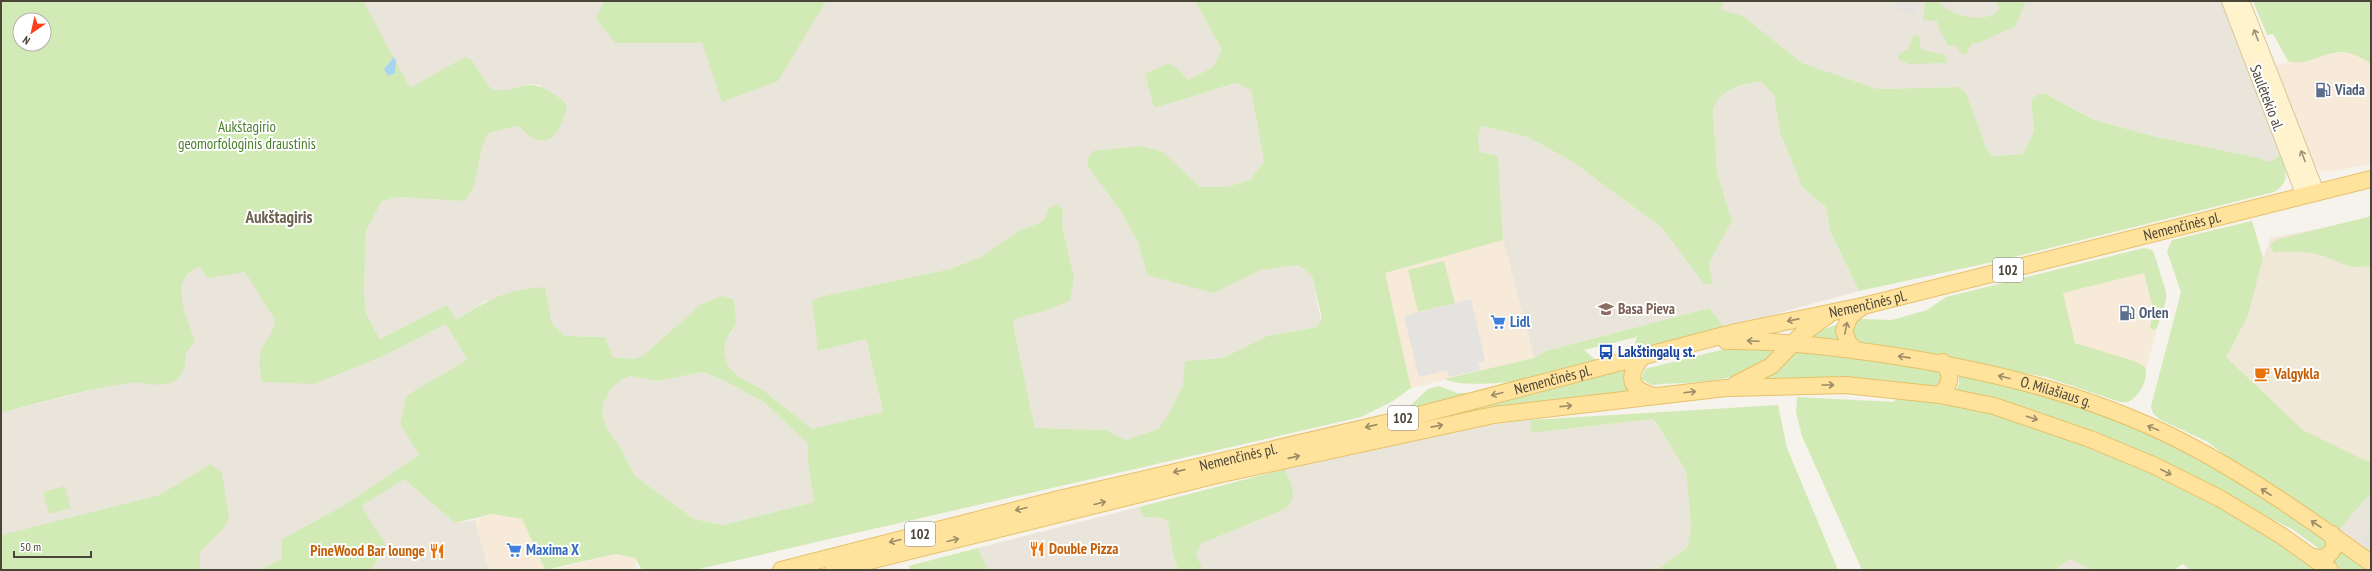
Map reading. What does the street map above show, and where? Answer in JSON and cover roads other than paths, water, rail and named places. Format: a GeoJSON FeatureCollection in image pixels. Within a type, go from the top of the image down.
{"type":"FeatureCollection","features":[{"type":"Feature","properties":{"kind":"main road","name":"Saulėtekio al."},"geometry":{"type":"LineString","coordinates":[[2229,1],[2311,194]]}},
{"type":"Feature","properties":{"kind":"main road","name":"Saulėtekio al."},"geometry":{"type":"LineString","coordinates":[[2242,1],[2311,194]]}},
{"type":"Feature","properties":{"kind":"main road","name":"Nemenčinės pl."},"geometry":{"type":"LineString","coordinates":[[781,570],[1058,499],[1398,420],[1736,332],[1863,306],[2371,179]]}},
{"type":"Feature","properties":{"kind":"main road"},"geometry":{"type":"LineString","coordinates":[[1858,350],[1849,344],[1844,331],[1850,316],[1863,306]]}},
{"type":"Feature","properties":{"kind":"main road","name":"102"},"geometry":{"type":"LineString","coordinates":[[1726,388],[1756,376],[1771,366],[1792,343],[1832,313]]}},
{"type":"Feature","properties":{"kind":"main road","name":"O. Milašiaus g."},"geometry":{"type":"LineString","coordinates":[[1700,342],[1792,343],[1858,350],[1943,362],[2008,378],[2072,397],[2160,431],[2229,468],[2332,534],[2371,563]]}},
{"type":"Feature","properties":{"kind":"main road"},"geometry":{"type":"LineString","coordinates":[[1642,357],[1633,368],[1631,376],[1633,383],[1639,391],[1655,396]]}},
{"type":"Feature","properties":{"kind":"main road"},"geometry":{"type":"LineString","coordinates":[[1940,395],[1948,388],[1951,380],[1949,371],[1943,362]]}},
{"type":"Feature","properties":{"kind":"main road","name":"O. Milašiaus g."},"geometry":{"type":"LineString","coordinates":[[1726,388],[1846,385],[1940,395],[1994,406],[2039,420],[2153,465],[2221,499],[2330,570]]}},
{"type":"Feature","properties":{"kind":"main road","name":"Nemenčinės pl."},"geometry":{"type":"LineString","coordinates":[[833,570],[1217,474],[1399,434],[1494,415],[1726,388]]}},
{"type":"Feature","properties":{"kind":"main road"},"geometry":{"type":"LineString","coordinates":[[2312,557],[2322,559],[2332,554],[2335,545],[2332,534]]}},
{"type":"Feature","properties":{"kind":"water"},"geometry":{"type":"Polygon","coordinates":[[[394,57],[396,61],[395,73],[388,76],[384,69],[394,57]]]}},
{"type":"Feature","properties":{"kind":"place","name":"Viada"},"geometry":{"type":"Point","coordinates":[2323,90]}},
{"type":"Feature","properties":{"kind":"place","name":"Basa Pieva"},"geometry":{"type":"Point","coordinates":[1606,309]}},
{"type":"Feature","properties":{"kind":"place","name":"Orlen"},"geometry":{"type":"Point","coordinates":[2127,313]}},
{"type":"Feature","properties":{"kind":"place","name":"Lidl"},"geometry":{"type":"Point","coordinates":[1498,322]}},
{"type":"Feature","properties":{"kind":"place","name":"Lakštingalų st."},"geometry":{"type":"Point","coordinates":[1606,352]}},
{"type":"Feature","properties":{"kind":"place","name":"Valgykla"},"geometry":{"type":"Point","coordinates":[2262,374]}},
{"type":"Feature","properties":{"kind":"place","name":"Double Pizza"},"geometry":{"type":"Point","coordinates":[1037,549]}},
{"type":"Feature","properties":{"kind":"place","name":"Maxima X"},"geometry":{"type":"Point","coordinates":[514,550]}},
{"type":"Feature","properties":{"kind":"place","name":"PineWood Bar lounge"},"geometry":{"type":"Point","coordinates":[437,551]}},
{"type":"Feature","properties":{"kind":"district","name":"Aukštagiris"},"geometry":{"type":"Point","coordinates":[279,217]}},
{"type":"Feature","properties":{"kind":"park label","name":"Aukštagirio geomorfologinis draustinis"},"geometry":{"type":"Point","coordinates":[247,136]}}]}
